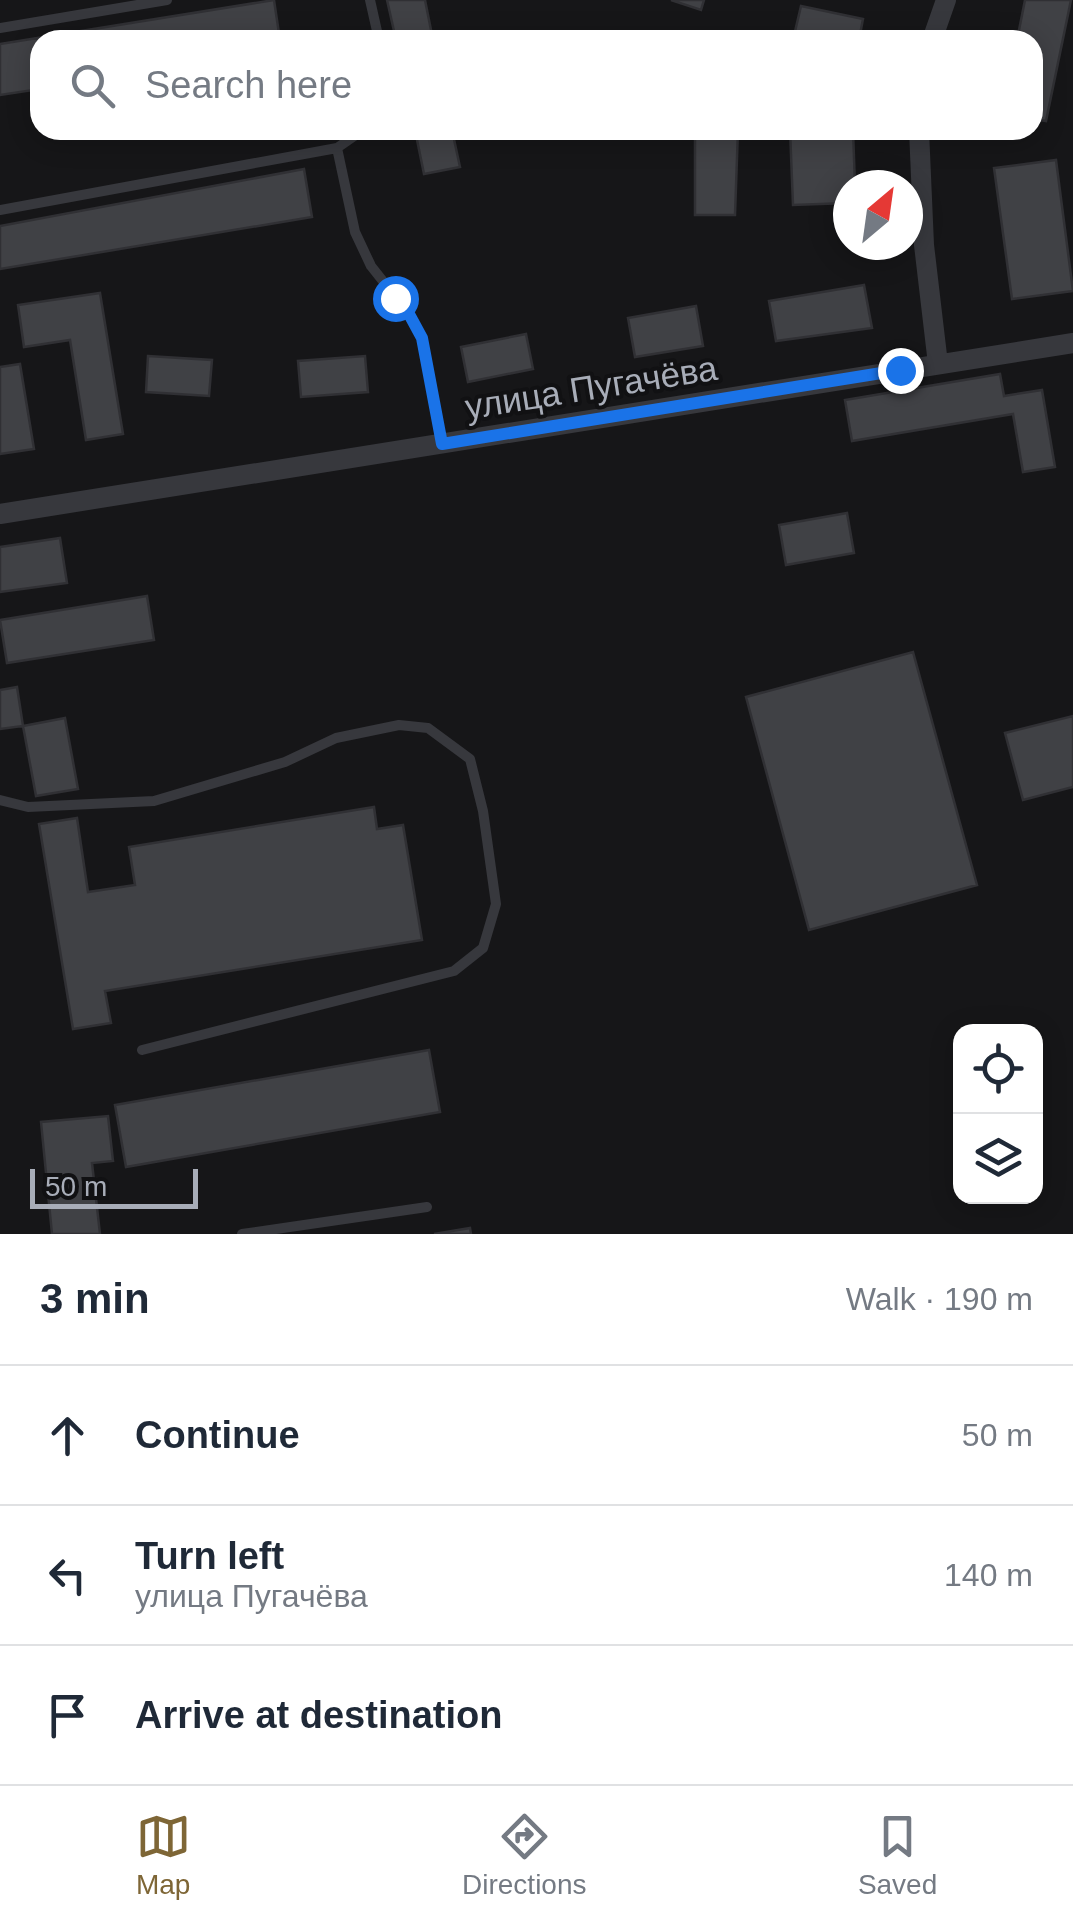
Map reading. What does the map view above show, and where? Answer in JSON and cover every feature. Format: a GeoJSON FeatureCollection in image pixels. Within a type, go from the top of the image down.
{"type":"FeatureCollection","features":[{"type":"Feature","properties":{"kind":"street"},"geometry":{"type":"LineString","coordinates":[[936,30],[946,0]]}},
{"type":"Feature","properties":{"kind":"street"},"geometry":{"type":"LineString","coordinates":[[919,140],[924,245],[938,364]]}},
{"type":"Feature","properties":{"kind":"street","name":"улица Пугачёва"},"geometry":{"type":"LineString","coordinates":[[0,514],[1073,342]]}},
{"type":"Feature","properties":{"kind":"lane"},"geometry":{"type":"LineString","coordinates":[[0,28],[167,0]]}},
{"type":"Feature","properties":{"kind":"lane"},"geometry":{"type":"LineString","coordinates":[[370,0],[377,30]]}},
{"type":"Feature","properties":{"kind":"lane"},"geometry":{"type":"LineString","coordinates":[[0,210],[337,148],[349,140]]}},
{"type":"Feature","properties":{"kind":"lane"},"geometry":{"type":"LineString","coordinates":[[337,148],[355,232],[371,266],[409,314],[422,338],[442,444]]}},
{"type":"Feature","properties":{"kind":"lane"},"geometry":{"type":"LineString","coordinates":[[0,800],[28,806],[154,801],[284,762],[336,738],[399,724],[428,728],[470,759],[483,812],[496,904],[483,948],[454,971],[142,1050]]}},
{"type":"Feature","properties":{"kind":"lane"},"geometry":{"type":"LineString","coordinates":[[242,1234],[428,1207]]}},
{"type":"Feature","properties":{"kind":"building"},"geometry":{"type":"Polygon","coordinates":[[[274,0],[278,30],[87,30],[274,0]]]}},
{"type":"Feature","properties":{"kind":"building"},"geometry":{"type":"Polygon","coordinates":[[[387,0],[425,0],[431,30],[394,30],[387,0]]]}},
{"type":"Feature","properties":{"kind":"building"},"geometry":{"type":"Polygon","coordinates":[[[671,0],[704,0],[701,10],[671,0]]]}},
{"type":"Feature","properties":{"kind":"building"},"geometry":{"type":"Polygon","coordinates":[[[1025,0],[1071,0],[1046,121],[1043,30],[1019,30],[1025,0]]]}},
{"type":"Feature","properties":{"kind":"building"},"geometry":{"type":"Polygon","coordinates":[[[801,6],[863,19],[861,30],[795,30],[801,6]]]}},
{"type":"Feature","properties":{"kind":"building"},"geometry":{"type":"Polygon","coordinates":[[[30,39],[30,90],[0,95],[0,44],[30,39]]]}},
{"type":"Feature","properties":{"kind":"building"},"geometry":{"type":"Polygon","coordinates":[[[417,140],[454,140],[460,167],[424,174],[417,140]]]}},
{"type":"Feature","properties":{"kind":"building"},"geometry":{"type":"Polygon","coordinates":[[[695,140],[738,140],[735,215],[695,215],[695,140]]]}},
{"type":"Feature","properties":{"kind":"building"},"geometry":{"type":"Polygon","coordinates":[[[790,140],[853,140],[854,170],[833,170],[833,204],[793,205],[790,140]]]}},
{"type":"Feature","properties":{"kind":"building"},"geometry":{"type":"Polygon","coordinates":[[[1056,160],[1073,291],[1012,299],[994,168],[1056,160]]]}},
{"type":"Feature","properties":{"kind":"building"},"geometry":{"type":"Polygon","coordinates":[[[304,169],[312,217],[0,269],[0,226],[304,169]]]}},
{"type":"Feature","properties":{"kind":"building"},"geometry":{"type":"Polygon","coordinates":[[[864,285],[872,328],[776,341],[769,301],[864,285]]]}},
{"type":"Feature","properties":{"kind":"building"},"geometry":{"type":"Polygon","coordinates":[[[100,293],[123,434],[86,440],[70,340],[24,347],[18,305],[100,293]]]}},
{"type":"Feature","properties":{"kind":"building"},"geometry":{"type":"Polygon","coordinates":[[[696,306],[703,346],[635,357],[628,318],[696,306]]]}},
{"type":"Feature","properties":{"kind":"building"},"geometry":{"type":"Polygon","coordinates":[[[526,334],[533,369],[468,382],[461,347],[526,334]]]}},
{"type":"Feature","properties":{"kind":"building"},"geometry":{"type":"Polygon","coordinates":[[[148,356],[212,360],[209,396],[146,392],[148,356]]]}},
{"type":"Feature","properties":{"kind":"building"},"geometry":{"type":"Polygon","coordinates":[[[365,356],[368,392],[301,397],[298,361],[365,356]]]}},
{"type":"Feature","properties":{"kind":"building"},"geometry":{"type":"Polygon","coordinates":[[[20,364],[34,449],[0,454],[0,367],[20,364]]]}},
{"type":"Feature","properties":{"kind":"building"},"geometry":{"type":"Polygon","coordinates":[[[1000,374],[1004,396],[1042,390],[1055,467],[1023,472],[1013,414],[852,441],[845,400],[1000,374]]]}},
{"type":"Feature","properties":{"kind":"building"},"geometry":{"type":"Polygon","coordinates":[[[847,513],[854,553],[786,565],[779,525],[847,513]]]}},
{"type":"Feature","properties":{"kind":"building"},"geometry":{"type":"Polygon","coordinates":[[[60,538],[67,583],[0,592],[0,547],[60,538]]]}},
{"type":"Feature","properties":{"kind":"building"},"geometry":{"type":"Polygon","coordinates":[[[147,596],[154,640],[7,663],[0,620],[147,596]]]}},
{"type":"Feature","properties":{"kind":"building"},"geometry":{"type":"Polygon","coordinates":[[[913,652],[977,885],[809,930],[746,697],[913,652]]]}},
{"type":"Feature","properties":{"kind":"building"},"geometry":{"type":"Polygon","coordinates":[[[17,687],[23,726],[0,729],[0,690],[17,687]]]}},
{"type":"Feature","properties":{"kind":"building"},"geometry":{"type":"Polygon","coordinates":[[[1073,716],[1073,787],[1023,800],[1005,733],[1073,716]]]}},
{"type":"Feature","properties":{"kind":"building"},"geometry":{"type":"Polygon","coordinates":[[[65,718],[78,789],[36,796],[23,726],[65,718]]]}},
{"type":"Feature","properties":{"kind":"building"},"geometry":{"type":"Polygon","coordinates":[[[374,807],[377,829],[403,825],[422,940],[105,991],[111,1023],[73,1029],[39,824],[77,818],[88,892],[135,885],[129,847],[374,807]]]}},
{"type":"Feature","properties":{"kind":"building"},"geometry":{"type":"Polygon","coordinates":[[[429,1050],[440,1112],[126,1167],[115,1105],[429,1050]]]}},
{"type":"Feature","properties":{"kind":"building"},"geometry":{"type":"Polygon","coordinates":[[[108,1116],[113,1161],[92,1163],[100,1234],[52,1234],[41,1122],[108,1116]]]}},
{"type":"Feature","properties":{"kind":"building"},"geometry":{"type":"Polygon","coordinates":[[[470,1228],[471,1234],[434,1234],[470,1228]]]}},
{"type":"Feature","properties":{"kind":"route"},"geometry":{"type":"LineString","coordinates":[[395,298],[422,338],[442,444],[900,370]]}}]}
